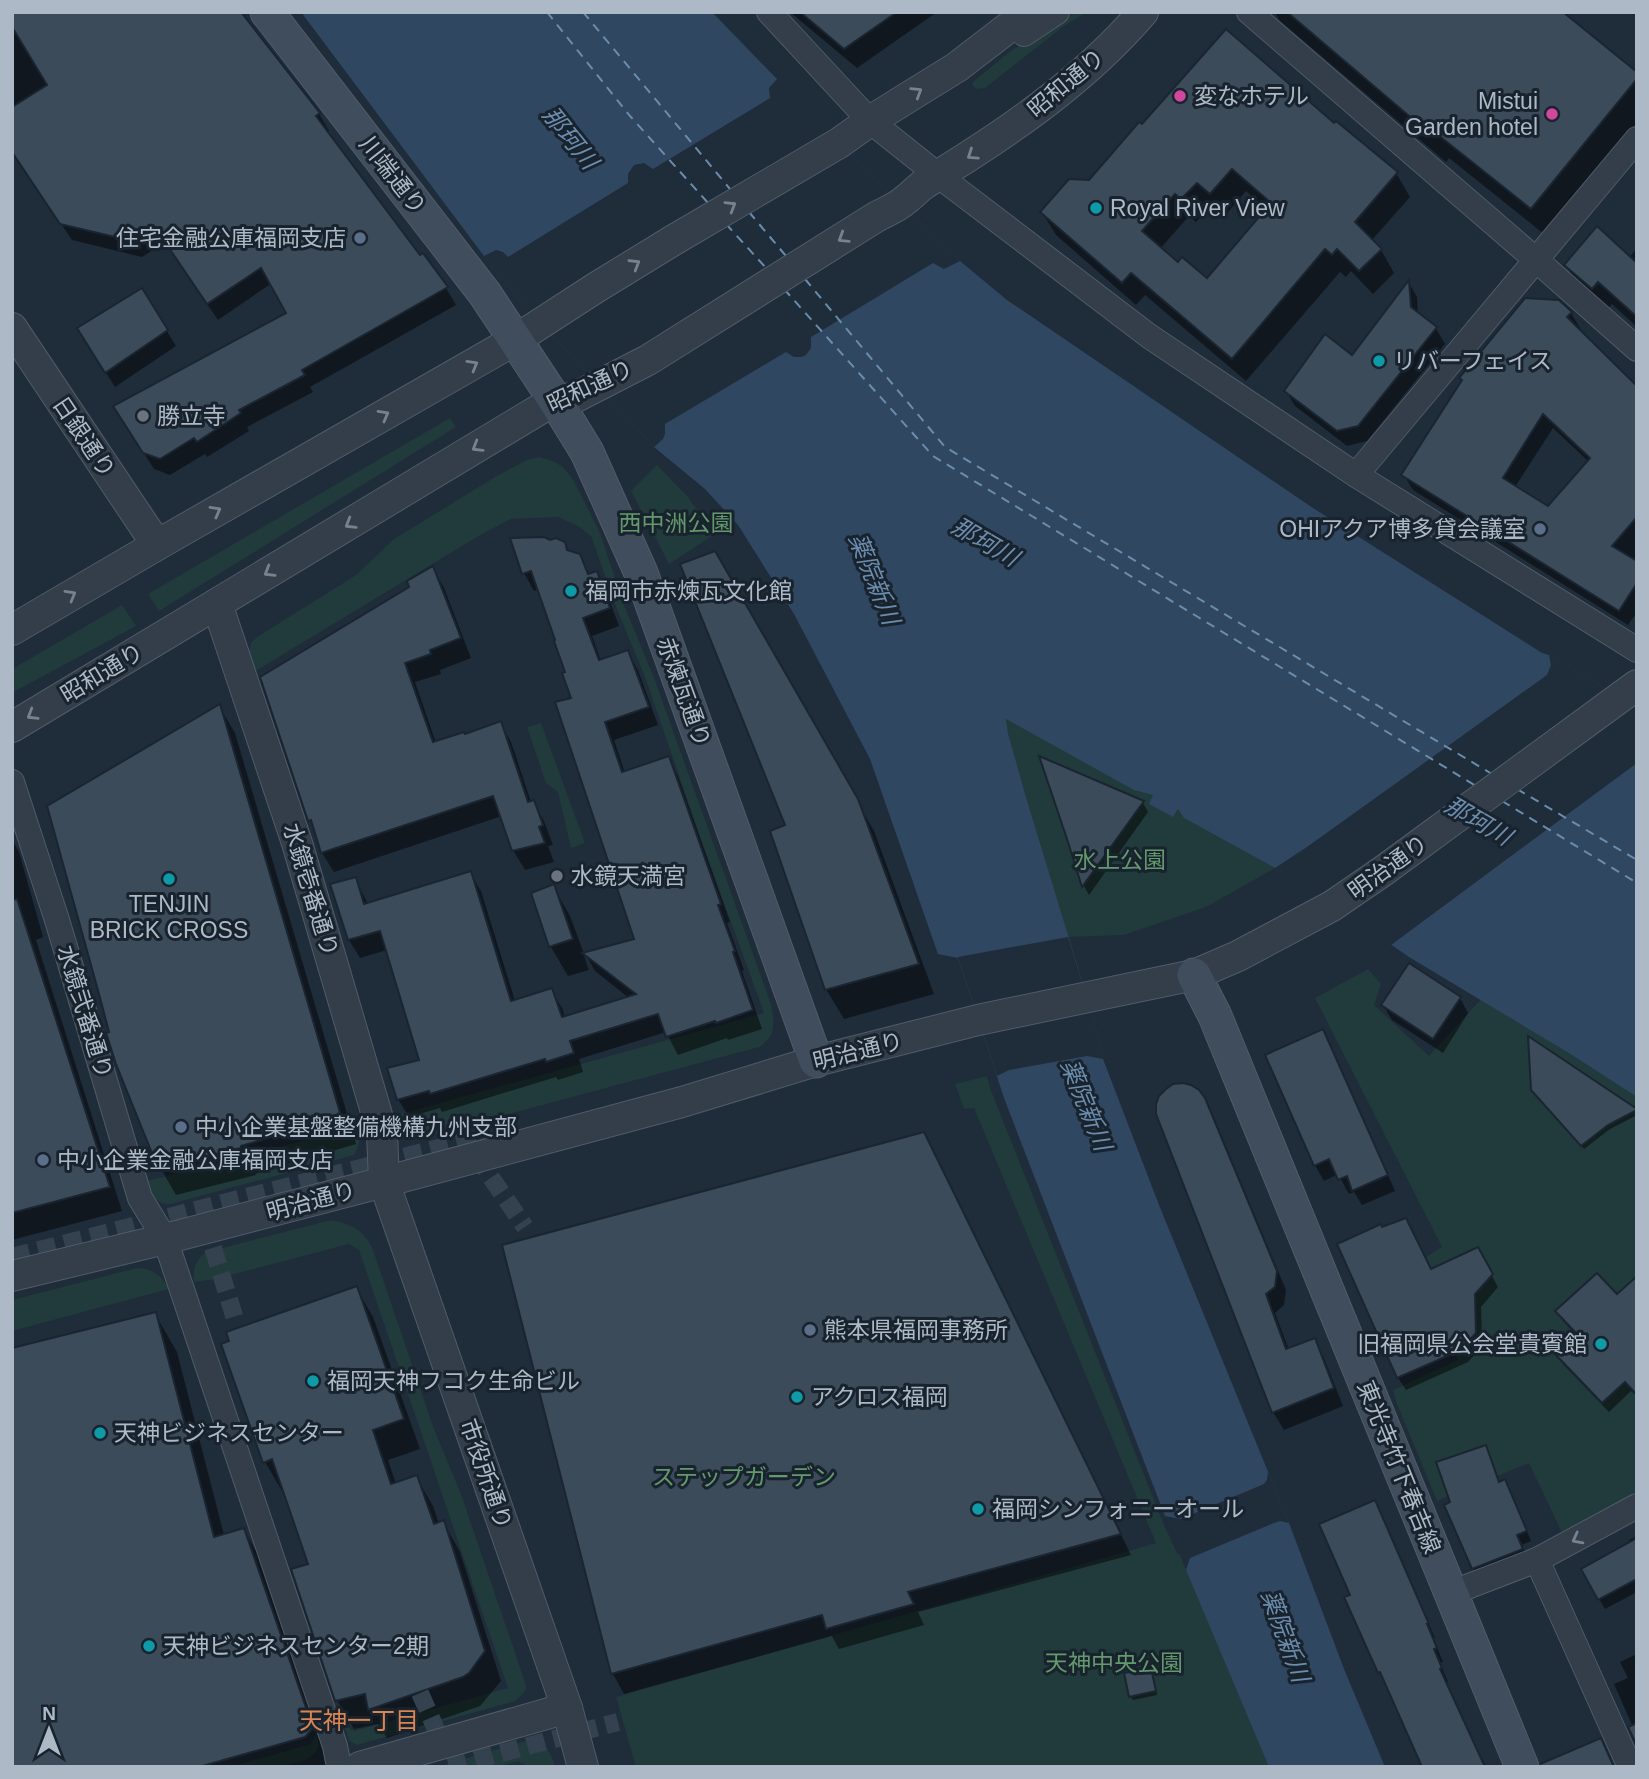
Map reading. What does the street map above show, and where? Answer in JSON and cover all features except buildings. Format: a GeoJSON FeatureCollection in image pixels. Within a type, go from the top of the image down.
{"type":"FeatureCollection","features":[{"type":"Feature","properties":{"kind":"main road","name":"川端通り"},"geometry":{"type":"LineString","coordinates":[[267,12],[485,294],[529,332]]}},
{"type":"Feature","properties":{"kind":"main road","name":"赤煉瓦通り"},"geometry":{"type":"LineString","coordinates":[[529,332],[555,400],[587,452],[641,573],[816,1061]]}},
{"type":"Feature","properties":{"kind":"main road","name":"東光寺竹下春吉線"},"geometry":{"type":"LineString","coordinates":[[1194,975],[1215,1016],[1522,1767]]}},
{"type":"Feature","properties":{"kind":"street"},"geometry":{"type":"LineString","coordinates":[[769,12],[870,121],[1149,336],[1356,475],[1637,650]]}},
{"type":"Feature","properties":{"kind":"street"},"geometry":{"type":"LineString","coordinates":[[12,630],[529,332],[651,254],[839,143],[957,67],[1019,18],[1024,34],[1057,12]]}},
{"type":"Feature","properties":{"kind":"street","name":"昭和通り"},"geometry":{"type":"LineString","coordinates":[[12,727],[555,400],[574,398],[648,360],[902,203],[922,185],[1020,123],[1091,64],[1143,12]]}},
{"type":"Feature","properties":{"kind":"street"},"geometry":{"type":"LineString","coordinates":[[1249,12],[1637,349]]}},
{"type":"Feature","properties":{"kind":"street"},"geometry":{"type":"LineString","coordinates":[[1356,475],[1637,139]]}},
{"type":"Feature","properties":{"kind":"street","name":"日銀通り"},"geometry":{"type":"LineString","coordinates":[[12,328],[157,545]]}},
{"type":"Feature","properties":{"kind":"street","name":"水鏡壱番通り"},"geometry":{"type":"LineString","coordinates":[[217,604],[297,843],[382,1132],[384,1182]]}},
{"type":"Feature","properties":{"kind":"street","name":"明治通り"},"geometry":{"type":"LineString","coordinates":[[12,1276],[384,1182],[682,1102],[816,1061],[978,1020],[1194,975],[1238,956],[1332,906],[1629,691]]}},
{"type":"Feature","properties":{"kind":"street","name":"水鏡弐番通り"},"geometry":{"type":"LineString","coordinates":[[12,782],[57,920],[140,1198],[165,1239],[335,1746],[339,1767]]}},
{"type":"Feature","properties":{"kind":"street","name":"市役所通り"},"geometry":{"type":"LineString","coordinates":[[384,1182],[567,1708],[583,1767]]}},
{"type":"Feature","properties":{"kind":"street"},"geometry":{"type":"LineString","coordinates":[[1451,1593],[1537,1560],[1637,1506]]}},
{"type":"Feature","properties":{"kind":"street"},"geometry":{"type":"LineString","coordinates":[[1537,1560],[1630,1767]]}},
{"type":"Feature","properties":{"kind":"street"},"geometry":{"type":"LineString","coordinates":[[360,1767],[567,1708]]}},
{"type":"Feature","properties":{"kind":"green space"},"geometry":{"type":"Polygon","coordinates":[[[1075,12],[1087,12],[1064,26],[985,88],[977,89],[972,85],[1012,50],[1058,25],[1075,12]]]}},
{"type":"Feature","properties":{"kind":"green space"},"geometry":{"type":"Polygon","coordinates":[[[450,418],[456,427],[159,611],[148,594],[450,418]]]}},
{"type":"Feature","properties":{"kind":"green space"},"geometry":{"type":"Polygon","coordinates":[[[539,457],[563,467],[574,481],[600,533],[771,1004],[773,1028],[769,1039],[759,1047],[419,1138],[410,1136],[404,1130],[397,1115],[764,1013],[645,677],[591,536],[578,526],[558,517],[511,519],[254,672],[249,652],[251,643],[257,637],[356,575],[394,539],[495,477],[527,460],[539,457]]]}},
{"type":"Feature","properties":{"kind":"green space","name":"西中洲公園"},"geometry":{"type":"Polygon","coordinates":[[[657,465],[687,496],[715,534],[669,564],[631,491],[657,465]]]}},
{"type":"Feature","properties":{"kind":"green space"},"geometry":{"type":"Polygon","coordinates":[[[122,605],[136,626],[12,693],[12,669],[122,605]]]}},
{"type":"Feature","properties":{"kind":"green space","name":"水上公園"},"geometry":{"type":"Polygon","coordinates":[[[1006,718],[1154,795],[1275,868],[1206,907],[1124,935],[1068,937],[1026,797],[1006,718]]]}},
{"type":"Feature","properties":{"kind":"green space"},"geometry":{"type":"Polygon","coordinates":[[[541,723],[585,843],[571,848],[558,792],[546,783],[527,727],[541,723]]]}},
{"type":"Feature","properties":{"kind":"green space","name":"旧福岡県公会堂貴賓館"},"geometry":{"type":"Polygon","coordinates":[[[1368,969],[1381,984],[1374,1005],[1429,1056],[1482,998],[1637,1097],[1637,1495],[1564,1537],[1529,1463],[1437,1501],[1397,1404],[1393,1390],[1458,1360],[1414,1265],[1442,1247],[1315,998],[1368,969]]]}},
{"type":"Feature","properties":{"kind":"green space","name":"天神中央公園"},"geometry":{"type":"Polygon","coordinates":[[[987,1076],[1164,1525],[1177,1553],[1188,1558],[1270,1767],[636,1767],[616,1697],[1156,1543],[974,1108],[964,1109],[955,1084],[987,1076]]]}},
{"type":"Feature","properties":{"kind":"green space"},"geometry":{"type":"Polygon","coordinates":[[[359,1126],[360,1141],[354,1155],[170,1204],[161,1203],[154,1197],[147,1181],[359,1126]]]}},
{"type":"Feature","properties":{"kind":"green space"},"geometry":{"type":"Polygon","coordinates":[[[331,1220],[356,1229],[366,1237],[373,1250],[526,1685],[526,1690],[515,1701],[357,1745],[349,1741],[344,1725],[354,1731],[508,1688],[359,1250],[349,1244],[216,1279],[194,1282],[196,1265],[206,1252],[331,1220]]]}},
{"type":"Feature","properties":{"kind":"green space"},"geometry":{"type":"Polygon","coordinates":[[[137,1268],[156,1274],[169,1289],[12,1331],[12,1300],[137,1268]]]}},
{"type":"Feature","properties":{"kind":"green space"},"geometry":{"type":"Polygon","coordinates":[[[316,1733],[317,1750],[302,1761],[277,1766],[230,1767],[311,1744],[316,1733]]]}},
{"type":"Feature","properties":{"kind":"green space"},"geometry":{"type":"Polygon","coordinates":[[[529,1740],[539,1742],[546,1748],[555,1767],[529,1767],[518,1761],[497,1767],[437,1767],[529,1740]]]}},
{"type":"Feature","properties":{"kind":"water"},"geometry":{"type":"Polygon","coordinates":[[[301,12],[712,12],[839,143],[960,261],[1007,300],[1313,508],[1542,653],[1637,707],[1637,1097],[1409,957],[1275,868],[1184,818],[1178,809],[1173,817],[1149,804],[1153,795],[1134,790],[1006,719],[1026,797],[1095,1024],[1103,1059],[1385,1767],[1269,1767],[1186,1570],[1175,1533],[1165,1516],[1004,1098],[958,958],[938,954],[870,759],[794,614],[738,525],[705,489],[654,447],[514,293],[301,12]]]}},
{"type":"Feature","properties":{"kind":"pier"},"geometry":{"type":"Polygon","coordinates":[[[778,78],[839,143],[960,261],[944,269],[933,263],[811,337],[811,348],[806,355],[794,357],[786,352],[665,424],[663,439],[654,447],[514,293],[484,256],[496,250],[508,257],[628,183],[628,174],[634,165],[644,163],[653,169],[770,98],[769,88],[778,78]]]}},
{"type":"Feature","properties":{"kind":"pier"},"geometry":{"type":"Polygon","coordinates":[[[1549,655],[1637,707],[1637,763],[1391,945],[1275,868],[1547,675],[1551,665],[1549,655]]]}},
{"type":"Feature","properties":{"kind":"pier"},"geometry":{"type":"Polygon","coordinates":[[[1068,937],[1103,1059],[1087,1056],[1009,1070],[997,1076],[958,957],[1068,937]]]}},
{"type":"Feature","properties":{"kind":"pier"},"geometry":{"type":"Polygon","coordinates":[[[1268,1472],[1289,1523],[1274,1523],[1190,1558],[1186,1570],[1165,1516],[1181,1519],[1264,1484],[1268,1472]]]}},
{"type":"Feature","properties":{"kind":"ferry route"},"geometry":{"type":"LineString","coordinates":[[547,12],[630,116],[709,204]]}},
{"type":"Feature","properties":{"kind":"ferry route"},"geometry":{"type":"LineString","coordinates":[[583,12],[730,189]]}},
{"type":"Feature","properties":{"kind":"ferry route"},"geometry":{"type":"LineString","coordinates":[[749,212],[786,256]]}},
{"type":"Feature","properties":{"kind":"ferry route"},"geometry":{"type":"LineString","coordinates":[[726,224],[767,269]]}},
{"type":"Feature","properties":{"kind":"ferry route"},"geometry":{"type":"LineString","coordinates":[[805,279],[945,447],[1492,774]]}},
{"type":"Feature","properties":{"kind":"ferry route"},"geometry":{"type":"LineString","coordinates":[[784,289],[933,456],[1476,786]]}},
{"type":"Feature","properties":{"kind":"ferry route"},"geometry":{"type":"LineString","coordinates":[[1517,789],[1637,860]]}},
{"type":"Feature","properties":{"kind":"ferry route"},"geometry":{"type":"LineString","coordinates":[[1502,801],[1637,883]]}},
{"type":"Feature","properties":{"kind":"tunnel"},"geometry":{"type":"LineString","coordinates":[[12,1257],[466,1141],[525,1227]]}},
{"type":"Feature","properties":{"kind":"tunnel"},"geometry":{"type":"LineString","coordinates":[[205,1222],[236,1322]]}},
{"type":"Feature","properties":{"kind":"tunnel"},"geometry":{"type":"LineString","coordinates":[[420,1693],[445,1750]]}},
{"type":"Feature","properties":{"kind":"tunnel"},"geometry":{"type":"LineString","coordinates":[[449,1767],[618,1722]]}},
{"type":"Feature","properties":{"kind":"place","name":"変なホテル"},"geometry":{"type":"Point","coordinates":[1180,96]}},
{"type":"Feature","properties":{"kind":"place","name":"Mistui Garden hotel"},"geometry":{"type":"Point","coordinates":[1552,114]}},
{"type":"Feature","properties":{"kind":"place","name":"Royal River View"},"geometry":{"type":"Point","coordinates":[1096,208]}},
{"type":"Feature","properties":{"kind":"place","name":"住宅金融公庫福岡支店"},"geometry":{"type":"Point","coordinates":[360,238]}},
{"type":"Feature","properties":{"kind":"place","name":"リバーフェイス"},"geometry":{"type":"Point","coordinates":[1379,361]}},
{"type":"Feature","properties":{"kind":"place","name":"勝立寺"},"geometry":{"type":"Point","coordinates":[143,416]}},
{"type":"Feature","properties":{"kind":"place","name":"OHIアクア博多貸会議室"},"geometry":{"type":"Point","coordinates":[1540,529]}},
{"type":"Feature","properties":{"kind":"place","name":"福岡市赤煉瓦文化館"},"geometry":{"type":"Point","coordinates":[571,591]}},
{"type":"Feature","properties":{"kind":"place","name":"水鏡天満宮"},"geometry":{"type":"Point","coordinates":[557,876]}},
{"type":"Feature","properties":{"kind":"place","name":"TENJIN BRICK CROSS"},"geometry":{"type":"Point","coordinates":[169,879]}},
{"type":"Feature","properties":{"kind":"place","name":"中小企業基盤整備機構九州支部"},"geometry":{"type":"Point","coordinates":[181,1127]}},
{"type":"Feature","properties":{"kind":"place","name":"中小企業金融公庫福岡支店"},"geometry":{"type":"Point","coordinates":[43,1160]}},
{"type":"Feature","properties":{"kind":"place","name":"熊本県福岡事務所"},"geometry":{"type":"Point","coordinates":[810,1330]}},
{"type":"Feature","properties":{"kind":"place","name":"旧福岡県公会堂貴賓館"},"geometry":{"type":"Point","coordinates":[1601,1344]}},
{"type":"Feature","properties":{"kind":"place","name":"福岡天神フコク生命ビル"},"geometry":{"type":"Point","coordinates":[313,1381]}},
{"type":"Feature","properties":{"kind":"place","name":"アクロス福岡"},"geometry":{"type":"Point","coordinates":[797,1397]}},
{"type":"Feature","properties":{"kind":"place","name":"天神ビジネスセンター"},"geometry":{"type":"Point","coordinates":[100,1433]}},
{"type":"Feature","properties":{"kind":"place","name":"福岡シンフォニーオール"},"geometry":{"type":"Point","coordinates":[978,1509]}},
{"type":"Feature","properties":{"kind":"place","name":"天神ビジネスセンター2期"},"geometry":{"type":"Point","coordinates":[149,1646]}},
{"type":"Feature","properties":{"kind":"district","name":"天神一丁目"},"geometry":{"type":"Point","coordinates":[359,1721]}},
{"type":"Feature","properties":{"kind":"water label","name":"那珂川"},"geometry":{"type":"Point","coordinates":[570,138]}},
{"type":"Feature","properties":{"kind":"water label","name":"那珂川"},"geometry":{"type":"Point","coordinates":[985,542]}},
{"type":"Feature","properties":{"kind":"water label","name":"薬院新川"},"geometry":{"type":"Point","coordinates":[874,579]}},
{"type":"Feature","properties":{"kind":"water label","name":"那珂川"},"geometry":{"type":"Point","coordinates":[1478,821]}},
{"type":"Feature","properties":{"kind":"water label","name":"薬院新川"},"geometry":{"type":"Point","coordinates":[1086,1105]}},
{"type":"Feature","properties":{"kind":"water label","name":"薬院新川"},"geometry":{"type":"Point","coordinates":[1285,1636]}},
{"type":"Feature","properties":{"kind":"park label","name":"ステップガーデン"},"geometry":{"type":"Point","coordinates":[744,1477]}}]}
